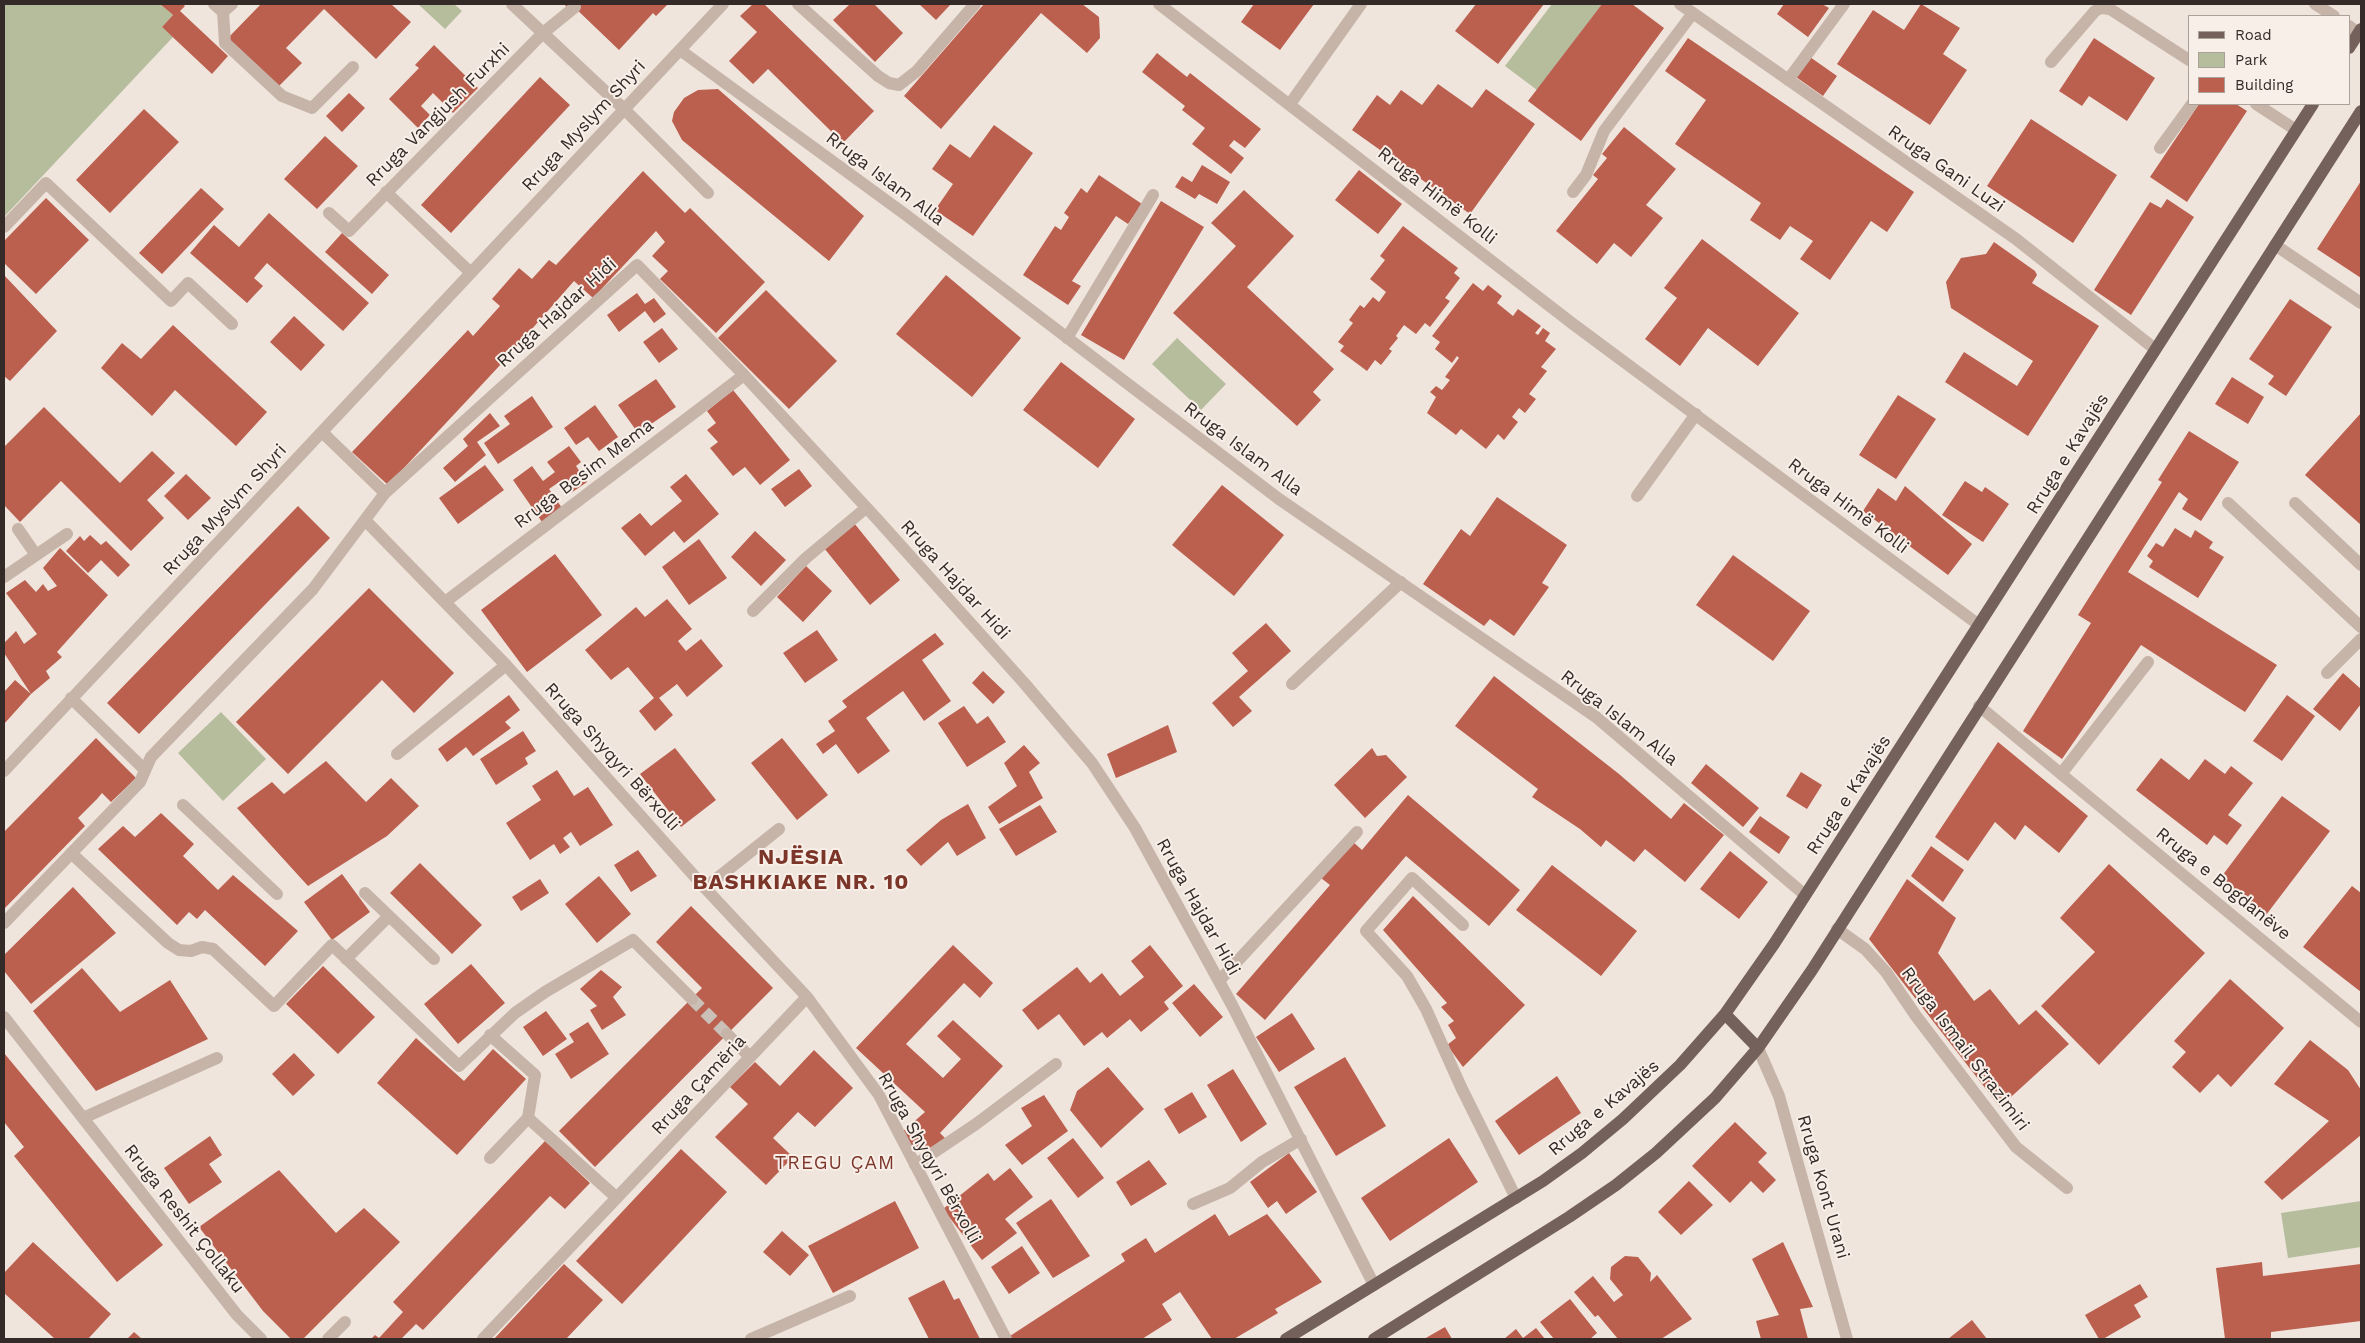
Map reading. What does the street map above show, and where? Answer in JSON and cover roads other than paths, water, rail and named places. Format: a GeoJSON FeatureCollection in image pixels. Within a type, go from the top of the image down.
{"type":"FeatureCollection","features":[{"type":"Feature","properties":{"kind":"main road"},"geometry":{"type":"LineString","coordinates":[[2350,45],[2356,29]]}},
{"type":"Feature","properties":{"kind":"main road","name":"Rruga e Kavajës"},"geometry":{"type":"LineString","coordinates":[[1286,1339],[1516,1198],[1582,1153],[1623,1120],[1680,1065],[1725,1014],[1774,944],[2312,105]]}},
{"type":"Feature","properties":{"kind":"main road"},"geometry":{"type":"LineString","coordinates":[[1374,1339],[1569,1217],[1616,1185],[1656,1153],[1714,1098],[1758,1048],[1784,1012],[2361,111]]}},
{"type":"Feature","properties":{"kind":"main road"},"geometry":{"type":"LineString","coordinates":[[1725,1014],[1758,1048]]}},
{"type":"Feature","properties":{"kind":"street"},"geometry":{"type":"LineString","coordinates":[[512,4],[624,110],[708,194]]}},
{"type":"Feature","properties":{"kind":"street","name":"Rruga Myslym Shyri"},"geometry":{"type":"LineString","coordinates":[[4,771],[723,4]]}},
{"type":"Feature","properties":{"kind":"street"},"geometry":{"type":"LineString","coordinates":[[798,4],[878,76],[888,83],[899,85],[917,72],[975,4]]}},
{"type":"Feature","properties":{"kind":"street","name":"Rruga Himë Kolli"},"geometry":{"type":"LineString","coordinates":[[1159,4],[1566,318],[1979,625]]}},
{"type":"Feature","properties":{"kind":"street"},"geometry":{"type":"LineString","coordinates":[[1290,104],[1361,4]]}},
{"type":"Feature","properties":{"kind":"street","name":"Rruga Gani Luzi"},"geometry":{"type":"LineString","coordinates":[[1680,4],[2016,239],[2155,349]]}},
{"type":"Feature","properties":{"kind":"street"},"geometry":{"type":"LineString","coordinates":[[1788,80],[1844,4]]}},
{"type":"Feature","properties":{"kind":"street"},"geometry":{"type":"LineString","coordinates":[[2315,4],[2332,15]]}},
{"type":"Feature","properties":{"kind":"street"},"geometry":{"type":"LineString","coordinates":[[223,7],[225,42],[282,96],[312,108],[353,67]]}},
{"type":"Feature","properties":{"kind":"street","name":"Rruga Vangjush Furxhi"},"geometry":{"type":"LineString","coordinates":[[329,212],[349,231],[543,33],[574,7]]}},
{"type":"Feature","properties":{"kind":"street"},"geometry":{"type":"LineString","coordinates":[[2051,62],[2095,11],[2101,8],[2110,9],[2188,59]]}},
{"type":"Feature","properties":{"kind":"street"},"geometry":{"type":"LineString","coordinates":[[1573,192],[1586,175],[1604,131],[1693,13]]}},
{"type":"Feature","properties":{"kind":"street","name":"Rruga Islam Alla"},"geometry":{"type":"LineString","coordinates":[[680,50],[906,215],[1279,499],[1596,717],[1805,895]]}},
{"type":"Feature","properties":{"kind":"street"},"geometry":{"type":"LineString","coordinates":[[2160,148],[2191,105]]}},
{"type":"Feature","properties":{"kind":"street"},"geometry":{"type":"LineString","coordinates":[[2258,105],[2296,130]]}},
{"type":"Feature","properties":{"kind":"street"},"geometry":{"type":"LineString","coordinates":[[4,228],[46,182],[172,301],[188,283],[232,324]]}},
{"type":"Feature","properties":{"kind":"street"},"geometry":{"type":"LineString","coordinates":[[386,192],[471,273]]}},
{"type":"Feature","properties":{"kind":"street"},"geometry":{"type":"LineString","coordinates":[[1067,338],[1153,195]]}},
{"type":"Feature","properties":{"kind":"street"},"geometry":{"type":"LineString","coordinates":[[2275,245],[2361,303]]}},
{"type":"Feature","properties":{"kind":"street","name":"Rruga Hajdar Hidi"},"geometry":{"type":"LineString","coordinates":[[365,520],[385,493],[636,264],[744,375],[866,508],[1026,684],[1092,763],[1136,828],[1219,981],[1374,1285]]}},
{"type":"Feature","properties":{"kind":"street","name":"Rruga Besim Mema"},"geometry":{"type":"LineString","coordinates":[[445,602],[744,375]]}},
{"type":"Feature","properties":{"kind":"street"},"geometry":{"type":"LineString","coordinates":[[1637,496],[1696,414]]}},
{"type":"Feature","properties":{"kind":"street"},"geometry":{"type":"LineString","coordinates":[[322,432],[385,493]]}},
{"type":"Feature","properties":{"kind":"street"},"geometry":{"type":"LineString","coordinates":[[2228,503],[2361,627]]}},
{"type":"Feature","properties":{"kind":"street"},"geometry":{"type":"LineString","coordinates":[[2295,503],[2361,566]]}},
{"type":"Feature","properties":{"kind":"street"},"geometry":{"type":"LineString","coordinates":[[753,611],[806,558],[866,508]]}},
{"type":"Feature","properties":{"kind":"street"},"geometry":{"type":"LineString","coordinates":[[4,923],[140,782],[151,758],[313,589],[365,520]]}},
{"type":"Feature","properties":{"kind":"street","name":"Rruga Shyqyri Bërxolli"},"geometry":{"type":"LineString","coordinates":[[365,520],[506,665],[705,888],[807,997],[879,1095],[1006,1339]]}},
{"type":"Feature","properties":{"kind":"street"},"geometry":{"type":"LineString","coordinates":[[18,529],[36,555]]}},
{"type":"Feature","properties":{"kind":"street"},"geometry":{"type":"LineString","coordinates":[[4,577],[67,534]]}},
{"type":"Feature","properties":{"kind":"street"},"geometry":{"type":"LineString","coordinates":[[1292,684],[1401,582]]}},
{"type":"Feature","properties":{"kind":"street"},"geometry":{"type":"LineString","coordinates":[[2327,673],[2361,639]]}},
{"type":"Feature","properties":{"kind":"street"},"geometry":{"type":"LineString","coordinates":[[2061,774],[2148,662]]}},
{"type":"Feature","properties":{"kind":"street"},"geometry":{"type":"LineString","coordinates":[[397,754],[506,665]]}},
{"type":"Feature","properties":{"kind":"street"},"geometry":{"type":"LineString","coordinates":[[72,698],[145,770]]}},
{"type":"Feature","properties":{"kind":"street","name":"Rruga e Bogdanëve"},"geometry":{"type":"LineString","coordinates":[[1979,706],[2361,1022]]}},
{"type":"Feature","properties":{"kind":"street"},"geometry":{"type":"LineString","coordinates":[[183,805],[277,894]]}},
{"type":"Feature","properties":{"kind":"street"},"geometry":{"type":"LineString","coordinates":[[705,888],[779,829]]}},
{"type":"Feature","properties":{"kind":"street"},"geometry":{"type":"LineString","coordinates":[[1219,981],[1357,832]]}},
{"type":"Feature","properties":{"kind":"street"},"geometry":{"type":"LineString","coordinates":[[71,853],[168,943],[179,950],[191,951],[202,947],[213,950],[274,1006],[332,945],[459,1066],[490,1035],[545,992],[633,940],[692,999]]}},
{"type":"Feature","properties":{"kind":"street"},"geometry":{"type":"LineString","coordinates":[[1462,925],[1412,878],[1366,931],[1407,976],[1426,1009],[1461,1088],[1516,1198]]}},
{"type":"Feature","properties":{"kind":"street"},"geometry":{"type":"LineString","coordinates":[[365,893],[434,958]]}},
{"type":"Feature","properties":{"kind":"street"},"geometry":{"type":"LineString","coordinates":[[346,959],[389,916]]}},
{"type":"Feature","properties":{"kind":"street","name":"Rruga Ismail Strazimiri"},"geometry":{"type":"LineString","coordinates":[[1837,929],[1865,949],[1886,972],[1916,1016],[2016,1148],[2068,1188]]}},
{"type":"Feature","properties":{"kind":"street","name":"Rruga Çamëria"},"geometry":{"type":"LineString","coordinates":[[483,1339],[807,997]]}},
{"type":"Feature","properties":{"kind":"street","name":"Rruga Reshit Çollaku"},"geometry":{"type":"LineString","coordinates":[[4,1017],[237,1315],[261,1339]]}},
{"type":"Feature","properties":{"kind":"street"},"geometry":{"type":"LineString","coordinates":[[727,1034],[750,1057]]}},
{"type":"Feature","properties":{"kind":"street"},"geometry":{"type":"LineString","coordinates":[[490,1035],[535,1075],[528,1118],[490,1158]]}},
{"type":"Feature","properties":{"kind":"street","name":"Rruga Kont Urani"},"geometry":{"type":"LineString","coordinates":[[1758,1048],[1779,1096],[1847,1339]]}},
{"type":"Feature","properties":{"kind":"street"},"geometry":{"type":"LineString","coordinates":[[83,1118],[217,1058]]}},
{"type":"Feature","properties":{"kind":"street"},"geometry":{"type":"LineString","coordinates":[[916,1166],[1056,1064]]}},
{"type":"Feature","properties":{"kind":"street"},"geometry":{"type":"LineString","coordinates":[[528,1118],[617,1198]]}},
{"type":"Feature","properties":{"kind":"street"},"geometry":{"type":"LineString","coordinates":[[1193,1204],[1230,1188],[1262,1162],[1301,1139]]}},
{"type":"Feature","properties":{"kind":"street"},"geometry":{"type":"LineString","coordinates":[[751,1339],[850,1296]]}},
{"type":"Feature","properties":{"kind":"street"},"geometry":{"type":"LineString","coordinates":[[328,1339],[345,1322]]}},
{"type":"Feature","properties":{"kind":"tunnel"},"geometry":{"type":"LineString","coordinates":[[692,999],[727,1034]]}},
{"type":"Feature","properties":{"kind":"district","name":"NJËSIA BASHKIAKE NR. 10"},"geometry":{"type":"Point","coordinates":[801,870]}},
{"type":"Feature","properties":{"kind":"district","name":"TREGU ÇAM"},"geometry":{"type":"Point","coordinates":[835,1163]}}]}
